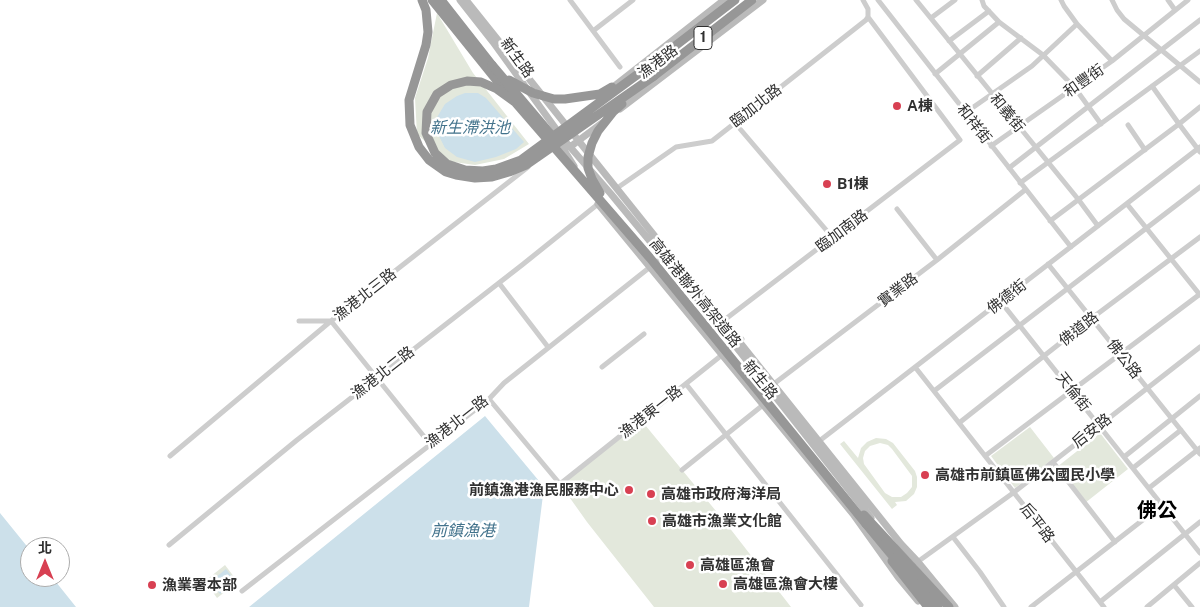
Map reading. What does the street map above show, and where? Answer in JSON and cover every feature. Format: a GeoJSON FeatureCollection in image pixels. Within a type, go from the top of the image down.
{"type":"FeatureCollection","features":[{"type":"Feature","properties":{"kind":"highway"},"geometry":{"type":"LineString","coordinates":[[422,0],[426,10],[428,32],[426,45],[409,100],[410,125],[419,147],[429,160],[446,172],[475,178],[492,177],[526,165],[654,76]]}},
{"type":"Feature","properties":{"kind":"highway","name":"高雄港聯外高架道路"},"geometry":{"type":"LineString","coordinates":[[432,0],[515,102],[650,258],[938,607]]}},
{"type":"Feature","properties":{"kind":"highway","name":"高雄港聯外高架道路"},"geometry":{"type":"LineString","coordinates":[[440,0],[492,65],[655,255],[933,607]]}},
{"type":"Feature","properties":{"kind":"highway","name":"1"},"geometry":{"type":"LineString","coordinates":[[649,66],[736,0]]}},
{"type":"Feature","properties":{"kind":"highway","name":"1"},"geometry":{"type":"LineString","coordinates":[[654,76],[752,0]]}},
{"type":"Feature","properties":{"kind":"highway"},"geometry":{"type":"LineString","coordinates":[[492,65],[519,86],[533,93],[554,99],[600,94],[649,66]]}},
{"type":"Feature","properties":{"kind":"highway"},"geometry":{"type":"LineString","coordinates":[[515,102],[497,89],[481,82],[467,81],[451,85],[438,94],[427,112],[426,133],[435,153],[447,164],[465,170],[483,171],[496,169],[521,160],[649,66]]}},
{"type":"Feature","properties":{"kind":"highway"},"geometry":{"type":"LineString","coordinates":[[600,193],[588,168],[588,157],[592,143],[598,131],[613,112],[654,76]]}},
{"type":"Feature","properties":{"kind":"highway"},"geometry":{"type":"LineString","coordinates":[[867,522],[901,574],[928,607]]}},
{"type":"Feature","properties":{"kind":"highway"},"geometry":{"type":"LineString","coordinates":[[867,522],[949,607]]}},
{"type":"Feature","properties":{"kind":"street","name":"新生路"},"geometry":{"type":"LineString","coordinates":[[454,0],[555,131]]}},
{"type":"Feature","properties":{"kind":"street","name":"新生路"},"geometry":{"type":"LineString","coordinates":[[460,0],[493,42],[562,141],[598,204],[853,514],[898,577],[923,607]]}},
{"type":"Feature","properties":{"kind":"street","name":"新生路"},"geometry":{"type":"LineString","coordinates":[[466,0],[567,123]]}},
{"type":"Feature","properties":{"kind":"street","name":"新生路"},"geometry":{"type":"LineString","coordinates":[[471,0],[567,123],[576,142],[901,544],[955,607]]}},
{"type":"Feature","properties":{"kind":"street"},"geometry":{"type":"LineString","coordinates":[[570,0],[620,67]]}},
{"type":"Feature","properties":{"kind":"street"},"geometry":{"type":"LineString","coordinates":[[593,30],[633,0]]}},
{"type":"Feature","properties":{"kind":"street","name":"漁港路"},"geometry":{"type":"LineString","coordinates":[[555,131],[724,0]]}},
{"type":"Feature","properties":{"kind":"street","name":"漁港路"},"geometry":{"type":"LineString","coordinates":[[576,142],[763,0]]}},
{"type":"Feature","properties":{"kind":"street"},"geometry":{"type":"LineString","coordinates":[[863,0],[868,9],[868,17]]}},
{"type":"Feature","properties":{"kind":"street","name":"和祥街"},"geometry":{"type":"LineString","coordinates":[[878,0],[1071,247]]}},
{"type":"Feature","properties":{"kind":"street"},"geometry":{"type":"LineString","coordinates":[[931,18],[955,0]]}},
{"type":"Feature","properties":{"kind":"street"},"geometry":{"type":"LineString","coordinates":[[982,0],[999,22],[1043,55],[1075,88],[1101,124]]}},
{"type":"Feature","properties":{"kind":"street","name":"和豐街"},"geometry":{"type":"LineString","coordinates":[[991,146],[1112,61],[1077,24],[1061,0]]}},
{"type":"Feature","properties":{"kind":"street"},"geometry":{"type":"LineString","coordinates":[[1112,0],[1121,14],[1144,36],[1200,82]]}},
{"type":"Feature","properties":{"kind":"street"},"geometry":{"type":"LineString","coordinates":[[1168,0],[1175,10]]}},
{"type":"Feature","properties":{"kind":"street"},"geometry":{"type":"LineString","coordinates":[[1112,61],[1188,0]]}},
{"type":"Feature","properties":{"kind":"street","name":"和義街"},"geometry":{"type":"LineString","coordinates":[[919,1],[1098,226]]}},
{"type":"Feature","properties":{"kind":"street"},"geometry":{"type":"LineString","coordinates":[[949,41],[989,11]]}},
{"type":"Feature","properties":{"kind":"street","name":"臨加北路"},"geometry":{"type":"LineString","coordinates":[[618,188],[676,147],[712,141],[868,17]]}},
{"type":"Feature","properties":{"kind":"street","name":"臨加南路"},"geometry":{"type":"LineString","coordinates":[[724,320],[834,238],[960,140],[868,17]]}},
{"type":"Feature","properties":{"kind":"street"},"geometry":{"type":"LineString","coordinates":[[1008,168],[1200,20]]}},
{"type":"Feature","properties":{"kind":"street"},"geometry":{"type":"LineString","coordinates":[[935,74],[999,22]]}},
{"type":"Feature","properties":{"kind":"street"},"geometry":{"type":"LineString","coordinates":[[965,113],[1032,66],[1077,24]]}},
{"type":"Feature","properties":{"kind":"street"},"geometry":{"type":"LineString","coordinates":[[977,76],[1021,38]]}},
{"type":"Feature","properties":{"kind":"street"},"geometry":{"type":"LineString","coordinates":[[1020,183],[1200,50]]}},
{"type":"Feature","properties":{"kind":"street"},"geometry":{"type":"LineString","coordinates":[[1152,86],[1199,149]]}},
{"type":"Feature","properties":{"kind":"street"},"geometry":{"type":"LineString","coordinates":[[1050,221],[1200,108]]}},
{"type":"Feature","properties":{"kind":"street"},"geometry":{"type":"LineString","coordinates":[[735,122],[834,238]]}},
{"type":"Feature","properties":{"kind":"street"},"geometry":{"type":"LineString","coordinates":[[1128,125],[1144,150]]}},
{"type":"Feature","properties":{"kind":"street","name":"新生路"},"geometry":{"type":"LineString","coordinates":[[562,141],[576,142],[618,188],[667,254],[724,320],[739,342]]}},
{"type":"Feature","properties":{"kind":"street","name":"漁港北三路"},"geometry":{"type":"LineString","coordinates":[[170,456],[331,321],[562,141]]}},
{"type":"Feature","properties":{"kind":"street","name":"佛德街"},"geometry":{"type":"LineString","coordinates":[[818,442],[1199,149]]}},
{"type":"Feature","properties":{"kind":"street"},"geometry":{"type":"LineString","coordinates":[[934,391],[1200,187]]}},
{"type":"Feature","properties":{"kind":"street","name":"實業路"},"geometry":{"type":"LineString","coordinates":[[773,385],[937,260],[1025,190]]}},
{"type":"Feature","properties":{"kind":"street","name":"漁港北二路"},"geometry":{"type":"LineString","coordinates":[[169,544],[376,378],[598,204]]}},
{"type":"Feature","properties":{"kind":"street"},"geometry":{"type":"LineString","coordinates":[[985,456],[1200,295],[1127,204]]}},
{"type":"Feature","properties":{"kind":"street"},"geometry":{"type":"LineString","coordinates":[[897,209],[937,260]]}},
{"type":"Feature","properties":{"kind":"street","name":"佛道路"},"geometry":{"type":"LineString","coordinates":[[959,423],[1092,318],[1200,237]]}},
{"type":"Feature","properties":{"kind":"street","name":"漁港北一路"},"geometry":{"type":"LineString","coordinates":[[242,590],[488,399],[504,382],[667,254]]}},
{"type":"Feature","properties":{"kind":"street","name":"佛公路"},"geometry":{"type":"LineString","coordinates":[[1048,264],[1180,430],[1199,451]]}},
{"type":"Feature","properties":{"kind":"street"},"geometry":{"type":"LineString","coordinates":[[499,283],[548,347]]}},
{"type":"Feature","properties":{"kind":"street","name":"天倫街"},"geometry":{"type":"LineString","coordinates":[[1001,302],[1200,554]]}},
{"type":"Feature","properties":{"kind":"street"},"geometry":{"type":"LineString","coordinates":[[299,321],[331,321],[430,444]]}},
{"type":"Feature","properties":{"kind":"street"},"geometry":{"type":"LineString","coordinates":[[602,367],[644,334]]}},
{"type":"Feature","properties":{"kind":"street","name":"漁港東一路"},"geometry":{"type":"LineString","coordinates":[[488,399],[560,484],[739,342]]}},
{"type":"Feature","properties":{"kind":"street","name":"后安路"},"geometry":{"type":"LineString","coordinates":[[911,567],[1053,462],[1200,347]]}},
{"type":"Feature","properties":{"kind":"street","name":"后平路"},"geometry":{"type":"LineString","coordinates":[[915,367],[1104,607]]}},
{"type":"Feature","properties":{"kind":"street"},"geometry":{"type":"LineString","coordinates":[[686,384],[860,605]]}},
{"type":"Feature","properties":{"kind":"street"},"geometry":{"type":"LineString","coordinates":[[1124,457],[1200,396]]}},
{"type":"Feature","properties":{"kind":"street"},"geometry":{"type":"LineString","coordinates":[[682,470],[763,405]]}},
{"type":"Feature","properties":{"kind":"street"},"geometry":{"type":"LineString","coordinates":[[1133,468],[1180,430]]}},
{"type":"Feature","properties":{"kind":"street","name":"新生路"},"geometry":{"type":"LineString","coordinates":[[818,442],[943,607]]}},
{"type":"Feature","properties":{"kind":"street"},"geometry":{"type":"LineString","coordinates":[[1149,488],[1199,451]]}},
{"type":"Feature","properties":{"kind":"street"},"geometry":{"type":"LineString","coordinates":[[1053,462],[1115,542]]}},
{"type":"Feature","properties":{"kind":"street"},"geometry":{"type":"LineString","coordinates":[[1031,607],[1162,505]]}},
{"type":"Feature","properties":{"kind":"street"},"geometry":{"type":"LineString","coordinates":[[1100,602],[1200,522]]}},
{"type":"Feature","properties":{"kind":"street"},"geometry":{"type":"LineString","coordinates":[[953,537],[1004,607]]}},
{"type":"Feature","properties":{"kind":"street"},"geometry":{"type":"LineString","coordinates":[[1147,607],[1200,564]]}},
{"type":"Feature","properties":{"kind":"street"},"geometry":{"type":"LineString","coordinates":[[1174,585],[1192,607]]}},
{"type":"Feature","properties":{"kind":"shaded area"},"geometry":{"type":"Polygon","coordinates":[[[437,13],[473,73],[529,144],[504,159],[475,165],[447,161],[417,134],[415,98],[428,58],[437,13]]]}},
{"type":"Feature","properties":{"kind":"shaded area"},"geometry":{"type":"Polygon","coordinates":[[[641,420],[725,522],[791,607],[654,607],[587,522],[560,484],[641,420]]]}},
{"type":"Feature","properties":{"kind":"shaded area"},"geometry":{"type":"Polygon","coordinates":[[[1030,427],[1054,458],[1015,488],[991,456],[1030,427]]]}},
{"type":"Feature","properties":{"kind":"shaded area"},"geometry":{"type":"Polygon","coordinates":[[[1100,433],[1128,469],[1085,503],[1057,467],[1100,433]]]}},
{"type":"Feature","properties":{"kind":"shaded area"},"geometry":{"type":"Polygon","coordinates":[[[876,438],[886,439],[893,443],[915,471],[917,487],[914,494],[906,501],[895,502],[897,505],[892,509],[840,444],[844,441],[858,458],[861,448],[867,442],[876,438]],[[880,443],[870,446],[865,451],[864,464],[885,493],[892,497],[901,497],[912,487],[912,476],[888,445],[880,443]]]}},
{"type":"Feature","properties":{"kind":"shaded area"},"geometry":{"type":"Polygon","coordinates":[[[225,565],[238,582],[217,598],[205,581],[225,565]]]}},
{"type":"Feature","properties":{"kind":"water","name":"新生滯洪池"},"geometry":{"type":"Polygon","coordinates":[[[465,93],[478,93],[486,98],[524,142],[516,149],[496,157],[475,162],[457,157],[445,148],[438,134],[436,119],[445,104],[465,93]]]}},
{"type":"Feature","properties":{"kind":"water","name":"前鎮漁港"},"geometry":{"type":"Polygon","coordinates":[[[485,416],[544,487],[529,607],[249,607],[485,416]]]}},
{"type":"Feature","properties":{"kind":"water"},"geometry":{"type":"Polygon","coordinates":[[[0,513],[20,538],[20,587],[60,587],[76,607],[0,607],[0,513]]]}},
{"type":"Feature","properties":{"kind":"water"},"geometry":{"type":"Polygon","coordinates":[[[226,569],[236,582],[220,594],[210,582],[226,569]]]}},
{"type":"Feature","properties":{"kind":"place","name":"A棟"},"geometry":{"type":"Point","coordinates":[897,106]}},
{"type":"Feature","properties":{"kind":"place","name":"B1棟"},"geometry":{"type":"Point","coordinates":[827,184]}},
{"type":"Feature","properties":{"kind":"place","name":"高雄市前鎮區佛公國民小學"},"geometry":{"type":"Point","coordinates":[925,475]}},
{"type":"Feature","properties":{"kind":"place","name":"前鎮漁港漁民服務中心"},"geometry":{"type":"Point","coordinates":[629,490]}},
{"type":"Feature","properties":{"kind":"place","name":"高雄市政府海洋局"},"geometry":{"type":"Point","coordinates":[651,494]}},
{"type":"Feature","properties":{"kind":"place","name":"高雄市漁業文化館"},"geometry":{"type":"Point","coordinates":[652,521]}},
{"type":"Feature","properties":{"kind":"place","name":"高雄區漁會"},"geometry":{"type":"Point","coordinates":[690,565]}},
{"type":"Feature","properties":{"kind":"place","name":"高雄區漁會大樓"},"geometry":{"type":"Point","coordinates":[723,584]}},
{"type":"Feature","properties":{"kind":"place","name":"漁業署本部"},"geometry":{"type":"Point","coordinates":[152,585]}},
{"type":"Feature","properties":{"kind":"district","name":"佛公"},"geometry":{"type":"Point","coordinates":[1157,511]}}]}
